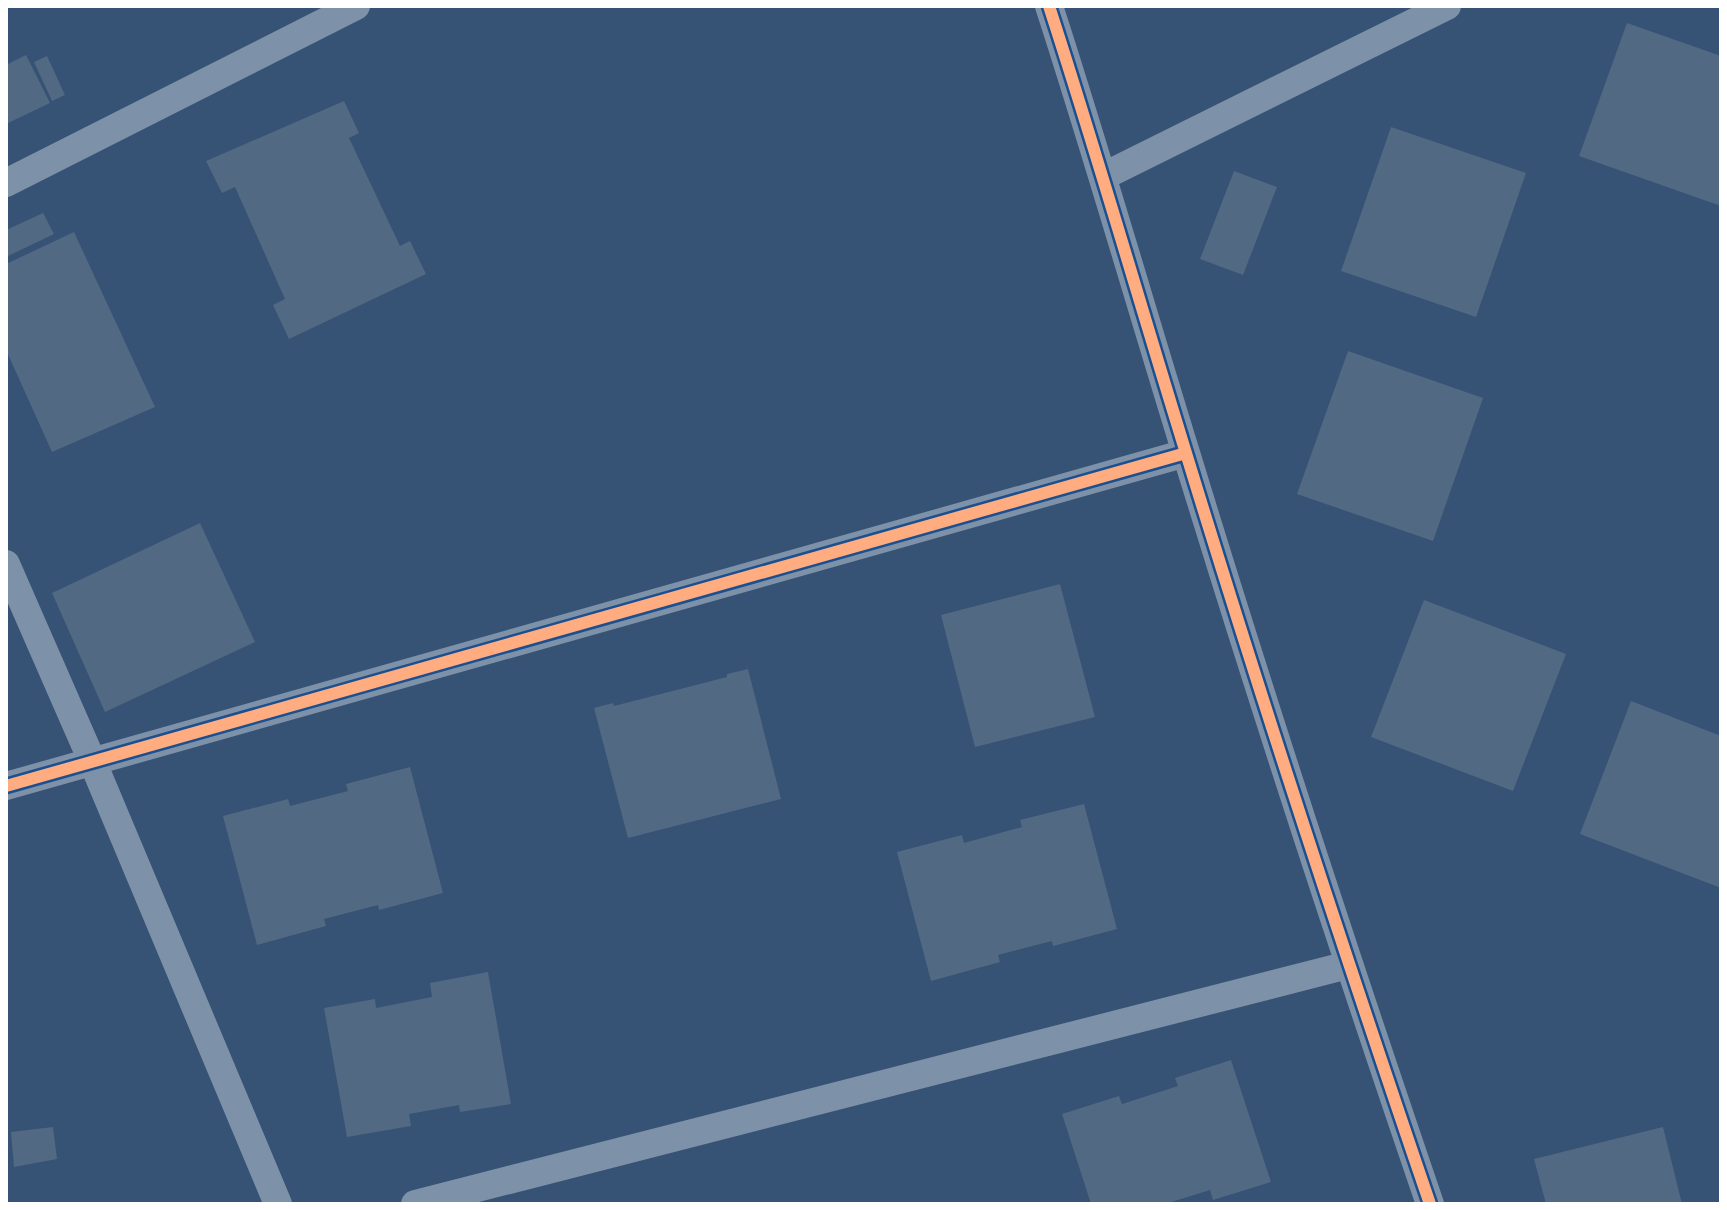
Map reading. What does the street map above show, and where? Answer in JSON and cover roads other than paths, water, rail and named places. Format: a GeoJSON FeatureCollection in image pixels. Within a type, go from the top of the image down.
{"type":"FeatureCollection","features":[{"type":"Feature","properties":{"kind":"street"},"geometry":{"type":"LineString","coordinates":[[6,183],[356,6]]}},
{"type":"Feature","properties":{"kind":"street"},"geometry":{"type":"LineString","coordinates":[[1049,6],[1348,965],[1430,1204]]}},
{"type":"Feature","properties":{"kind":"street"},"geometry":{"type":"LineString","coordinates":[[1104,176],[1447,6]]}},
{"type":"Feature","properties":{"kind":"street"},"geometry":{"type":"LineString","coordinates":[[6,786],[1186,453]]}},
{"type":"Feature","properties":{"kind":"street"},"geometry":{"type":"LineString","coordinates":[[6,564],[278,1204]]}},
{"type":"Feature","properties":{"kind":"street"},"geometry":{"type":"LineString","coordinates":[[415,1204],[1348,965]]}}]}
